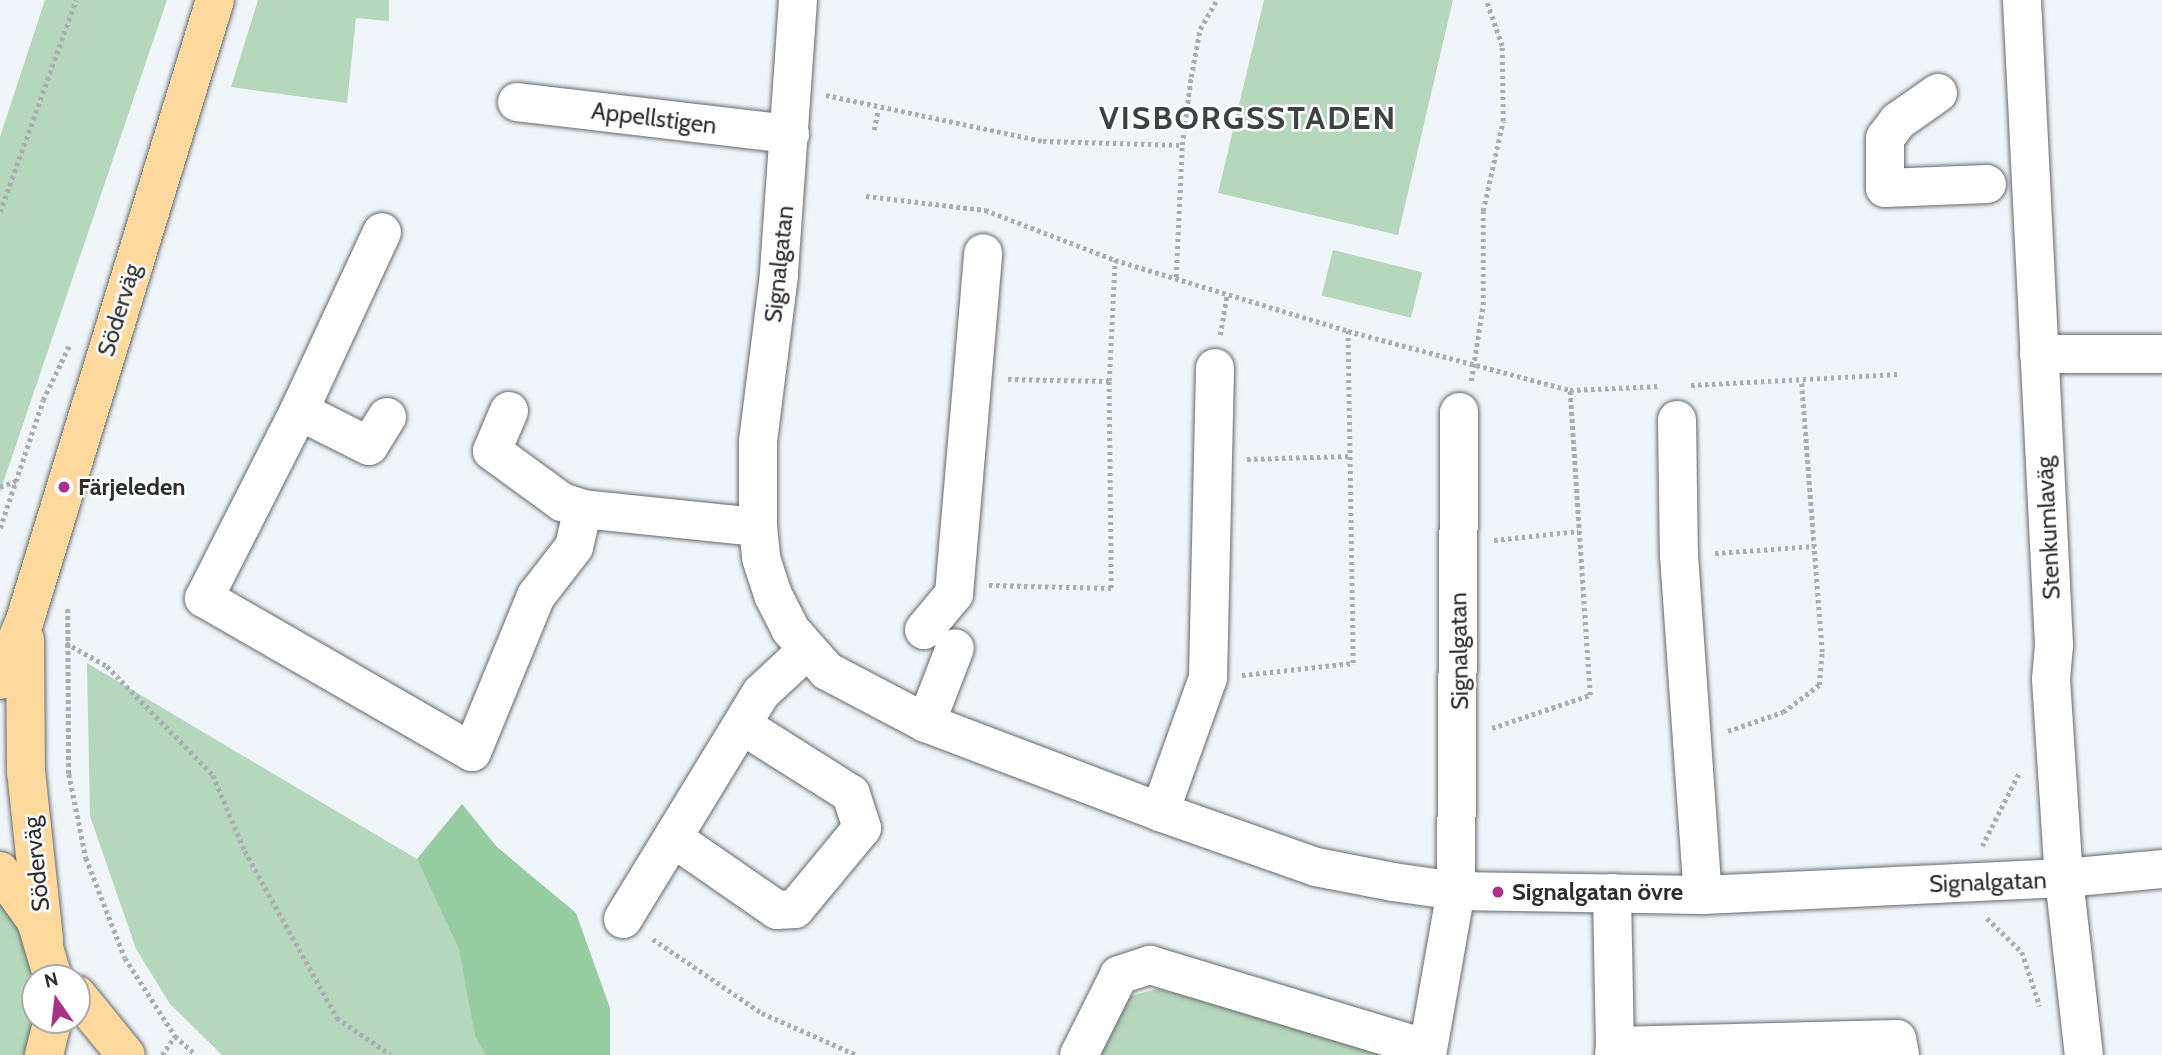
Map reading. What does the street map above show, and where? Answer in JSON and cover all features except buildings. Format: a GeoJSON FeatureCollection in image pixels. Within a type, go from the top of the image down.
{"type":"FeatureCollection","features":[{"type":"Feature","properties":{"kind":"main road","name":"Söderväg"},"geometry":{"type":"LineString","coordinates":[[0,680],[25,620],[215,0]]}},
{"type":"Feature","properties":{"kind":"main road","name":"Söderväg"},"geometry":{"type":"LineString","coordinates":[[25,620],[26,771],[53,963]]}},
{"type":"Feature","properties":{"kind":"main road"},"geometry":{"type":"LineString","coordinates":[[0,871],[26,903],[53,963]]}},
{"type":"Feature","properties":{"kind":"main road"},"geometry":{"type":"LineString","coordinates":[[91,1012],[126,1055]]}},
{"type":"Feature","properties":{"kind":"main road"},"geometry":{"type":"LineString","coordinates":[[44,1055],[49,1034]]}},
{"type":"Feature","properties":{"kind":"street","name":"Signalgatan"},"geometry":{"type":"LineString","coordinates":[[798,0],[779,275],[758,442],[758,527],[773,595],[790,629],[827,671],[926,723],[1160,812],[1317,867],[1456,891],[1703,895],[2064,878],[2162,869]]}},
{"type":"Feature","properties":{"kind":"street","name":"Stenkumlaväg"},"geometry":{"type":"LineString","coordinates":[[2022,0],[2054,645],[2050,679],[2064,878],[2084,1055]]}},
{"type":"Feature","properties":{"kind":"street"},"geometry":{"type":"LineString","coordinates":[[1938,93],[1898,121],[1885,138],[1885,188],[1987,184]]}},
{"type":"Feature","properties":{"kind":"street","name":"Appellstigen"},"geometry":{"type":"LineString","coordinates":[[517,102],[790,134]]}},
{"type":"Feature","properties":{"kind":"street"},"geometry":{"type":"LineString","coordinates":[[382,232],[299,411],[204,598],[472,752],[536,596],[574,547],[583,509]]}},
{"type":"Feature","properties":{"kind":"street"},"geometry":{"type":"LineString","coordinates":[[926,723],[940,639],[954,594],[982,253]]}},
{"type":"Feature","properties":{"kind":"street"},"geometry":{"type":"LineString","coordinates":[[2039,354],[2162,354]]}},
{"type":"Feature","properties":{"kind":"street"},"geometry":{"type":"LineString","coordinates":[[1160,812],[1208,678],[1215,368]]}},
{"type":"Feature","properties":{"kind":"street"},"geometry":{"type":"LineString","coordinates":[[299,411],[369,446],[387,417]]}},
{"type":"Feature","properties":{"kind":"street"},"geometry":{"type":"LineString","coordinates":[[509,411],[492,451],[562,502],[583,509],[758,527]]}},
{"type":"Feature","properties":{"kind":"street","name":"Signalgatan"},"geometry":{"type":"LineString","coordinates":[[1080,1055],[1119,975],[1150,965],[1428,1052],[1456,891],[1460,739],[1459,412]]}},
{"type":"Feature","properties":{"kind":"street"},"geometry":{"type":"LineString","coordinates":[[1676,420],[1679,555],[1703,895]]}},
{"type":"Feature","properties":{"kind":"street"},"geometry":{"type":"LineString","coordinates":[[623,919],[761,693],[808,649]]}},
{"type":"Feature","properties":{"kind":"street"},"geometry":{"type":"LineString","coordinates":[[673,838],[776,910],[795,909],[862,828],[851,794],[742,725]]}},
{"type":"Feature","properties":{"kind":"street"},"geometry":{"type":"LineString","coordinates":[[1612,893],[1615,1050],[1897,1039],[1900,1055]]}},
{"type":"Feature","properties":{"kind":"path"},"geometry":{"type":"LineString","coordinates":[[0,212],[76,0]]}},
{"type":"Feature","properties":{"kind":"path"},"geometry":{"type":"LineString","coordinates":[[1176,277],[1182,145],[1200,29],[1217,0]]}},
{"type":"Feature","properties":{"kind":"path"},"geometry":{"type":"LineString","coordinates":[[1476,368],[1483,305],[1483,211],[1503,121],[1502,46],[1486,0]]}},
{"type":"Feature","properties":{"kind":"path"},"geometry":{"type":"LineString","coordinates":[[816,92],[878,109],[1043,141],[1182,145]]}},
{"type":"Feature","properties":{"kind":"path"},"geometry":{"type":"LineString","coordinates":[[874,130],[878,109]]}},
{"type":"Feature","properties":{"kind":"path"},"geometry":{"type":"LineString","coordinates":[[866,196],[985,210],[1115,260],[1476,368],[1570,390],[1899,374]]}},
{"type":"Feature","properties":{"kind":"path"},"geometry":{"type":"LineString","coordinates":[[954,584],[1111,588],[1109,381],[1115,260]]}},
{"type":"Feature","properties":{"kind":"path"},"geometry":{"type":"LineString","coordinates":[[1208,678],[1353,663],[1348,331]]}},
{"type":"Feature","properties":{"kind":"path"},"geometry":{"type":"LineString","coordinates":[[972,378],[1109,381]]}},
{"type":"Feature","properties":{"kind":"path"},"geometry":{"type":"LineString","coordinates":[[1692,743],[1783,712],[1819,685],[1822,652],[1801,380]]}},
{"type":"Feature","properties":{"kind":"path"},"geometry":{"type":"LineString","coordinates":[[1460,739],[1590,695],[1570,390]]}},
{"type":"Feature","properties":{"kind":"path"},"geometry":{"type":"LineString","coordinates":[[0,528],[43,400]]}},
{"type":"Feature","properties":{"kind":"path"},"geometry":{"type":"LineString","coordinates":[[1214,461],[1350,456]]}},
{"type":"Feature","properties":{"kind":"path"},"geometry":{"type":"LineString","coordinates":[[0,487],[16,481]]}},
{"type":"Feature","properties":{"kind":"path"},"geometry":{"type":"LineString","coordinates":[[1458,544],[1579,531]]}},
{"type":"Feature","properties":{"kind":"path"},"geometry":{"type":"LineString","coordinates":[[1679,555],[1815,546]]}},
{"type":"Feature","properties":{"kind":"path"},"geometry":{"type":"LineString","coordinates":[[70,595],[65,642],[69,774],[86,858],[125,958],[174,1035],[196,1055]]}},
{"type":"Feature","properties":{"kind":"path"},"geometry":{"type":"LineString","coordinates":[[65,642],[107,666],[213,775],[246,851],[337,1018],[391,1055]]}},
{"type":"Feature","properties":{"kind":"path"},"geometry":{"type":"LineString","coordinates":[[623,919],[762,1013],[857,1055]]}},
{"type":"Feature","properties":{"kind":"path"},"geometry":{"type":"LineString","coordinates":[[162,1055],[174,1035]]}},
{"type":"Feature","properties":{"kind":"green space"},"geometry":{"type":"Polygon","coordinates":[[[45,0],[167,0],[0,492],[0,137],[45,0]]]}},
{"type":"Feature","properties":{"kind":"green space"},"geometry":{"type":"Polygon","coordinates":[[[258,0],[389,0],[389,21],[356,18],[347,103],[231,87],[258,0]]]}},
{"type":"Feature","properties":{"kind":"green space"},"geometry":{"type":"Polygon","coordinates":[[[1264,0],[1453,0],[1398,235],[1218,193],[1264,0]]]}},
{"type":"Feature","properties":{"kind":"green space"},"geometry":{"type":"Polygon","coordinates":[[[1333,250],[1422,272],[1411,318],[1322,296],[1333,250]]]}},
{"type":"Feature","properties":{"kind":"green space"},"geometry":{"type":"Polygon","coordinates":[[[87,663],[417,859],[460,949],[475,1035],[486,1055],[222,1055],[170,1004],[136,949],[90,816],[87,663]]]}},
{"type":"Feature","properties":{"kind":"green space"},"geometry":{"type":"Polygon","coordinates":[[[462,804],[497,847],[576,913],[610,1008],[610,1055],[486,1055],[475,1036],[459,949],[417,859],[462,804]]]}},
{"type":"Feature","properties":{"kind":"green space"},"geometry":{"type":"Polygon","coordinates":[[[0,899],[20,927],[31,964],[21,964],[21,1034],[30,1034],[24,1055],[0,1055],[0,899]]]}},
{"type":"Feature","properties":{"kind":"green space"},"geometry":{"type":"Polygon","coordinates":[[[1157,989],[1220,1004],[1396,1055],[1097,1055],[1127,997],[1157,989]]]}},
{"type":"Feature","properties":{"kind":"place","name":"Färjeleden"},"geometry":{"type":"Point","coordinates":[64,487]}},
{"type":"Feature","properties":{"kind":"place","name":"Signalgatan övre"},"geometry":{"type":"Point","coordinates":[1498,892]}},
{"type":"Feature","properties":{"kind":"district","name":"VISBORGSSTADEN"},"geometry":{"type":"Point","coordinates":[1248,118]}}]}
